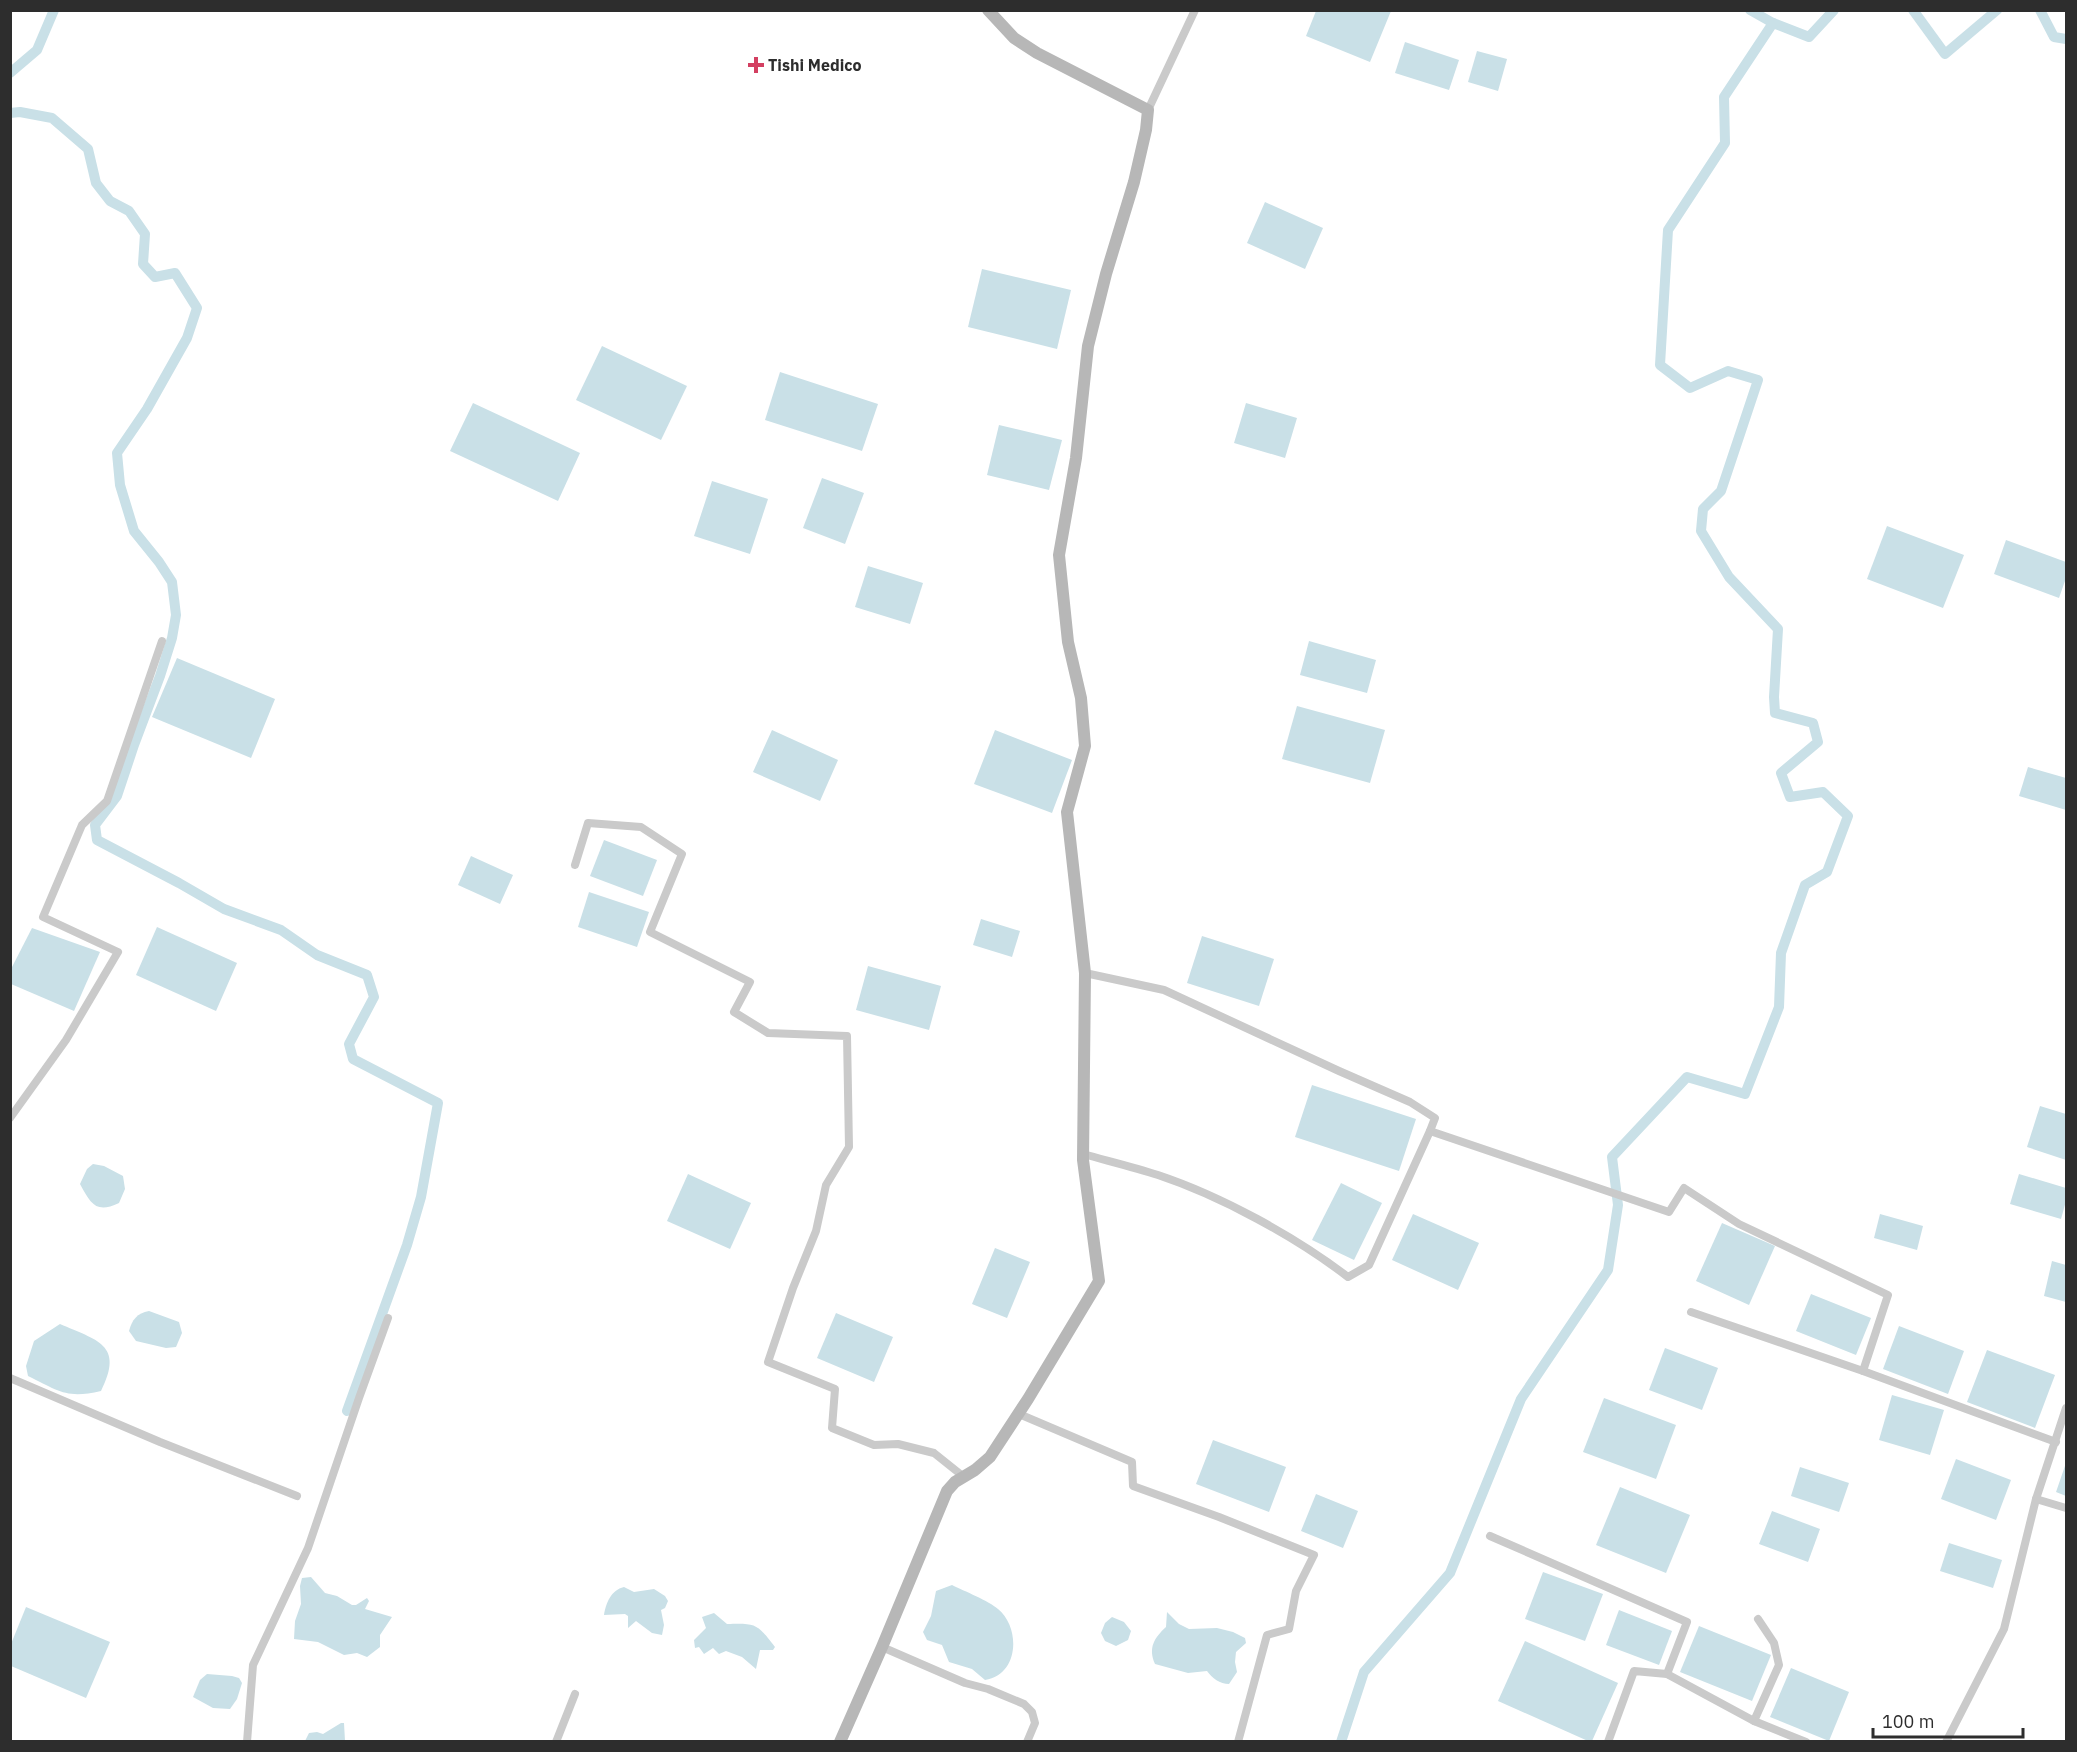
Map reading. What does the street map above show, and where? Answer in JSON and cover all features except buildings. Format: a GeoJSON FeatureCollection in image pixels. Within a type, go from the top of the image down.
{"type":"FeatureCollection","features":[{"type":"Feature","properties":{"kind":"street"},"geometry":{"type":"LineString","coordinates":[[988,10],[1014,38],[1037,53],[1148,110]]}},
{"type":"Feature","properties":{"kind":"street"},"geometry":{"type":"LineString","coordinates":[[840,1742],[947,1491],[955,1482],[990,1457],[1019,1414],[1099,1281],[1083,1154],[1086,973],[1067,812],[1085,746],[1081,698],[1068,642],[1059,555],[1076,458],[1088,346],[1106,274],[1134,182],[1146,130],[1148,110],[1195,10]]}},
{"type":"Feature","properties":{"kind":"street"},"geometry":{"type":"LineString","coordinates":[[10,1118],[66,1040],[118,952],[43,917],[82,825],[107,801],[162,641]]}},
{"type":"Feature","properties":{"kind":"street"},"geometry":{"type":"LineString","coordinates":[[575,865],[588,823],[641,827],[682,854],[650,932],[750,982],[734,1012],[768,1033],[847,1036],[849,1147],[826,1185],[816,1232],[793,1288],[768,1362],[835,1389],[832,1428],[874,1445],[898,1444],[934,1453],[964,1477]]}},
{"type":"Feature","properties":{"kind":"street"},"geometry":{"type":"LineString","coordinates":[[1083,1154],[1160,1176],[1219,1200],[1317,1253],[1348,1278],[1369,1265],[1435,1118],[1410,1102],[1164,990],[1086,973]]}},
{"type":"Feature","properties":{"kind":"street"},"geometry":{"type":"LineString","coordinates":[[1430,1131],[1669,1212],[1684,1188],[1739,1224],[1888,1295],[1863,1371]]}},
{"type":"Feature","properties":{"kind":"street"},"geometry":{"type":"LineString","coordinates":[[1691,1312],[1863,1371],[2056,1442]]}},
{"type":"Feature","properties":{"kind":"street"},"geometry":{"type":"LineString","coordinates":[[247,1742],[253,1665],[308,1548],[388,1318]]}},
{"type":"Feature","properties":{"kind":"street"},"geometry":{"type":"LineString","coordinates":[[10,1378],[297,1497]]}},
{"type":"Feature","properties":{"kind":"street"},"geometry":{"type":"LineString","coordinates":[[1946,1742],[2004,1629],[2036,1498],[2065,1421],[2067,1408]]}},
{"type":"Feature","properties":{"kind":"street"},"geometry":{"type":"LineString","coordinates":[[1019,1414],[1132,1462],[1133,1486],[1220,1517],[1314,1555],[1296,1591],[1290,1629],[1267,1635],[1238,1742]]}},
{"type":"Feature","properties":{"kind":"street"},"geometry":{"type":"LineString","coordinates":[[2036,1498],[2067,1508]]}},
{"type":"Feature","properties":{"kind":"street"},"geometry":{"type":"LineString","coordinates":[[1490,1536],[1687,1622],[1667,1674]]}},
{"type":"Feature","properties":{"kind":"street"},"geometry":{"type":"LineString","coordinates":[[1754,1721],[1779,1665],[1774,1643],[1758,1619]]}},
{"type":"Feature","properties":{"kind":"street"},"geometry":{"type":"LineString","coordinates":[[882,1647],[964,1683],[988,1689],[1024,1704],[1032,1712],[1035,1723],[1027,1742]]}},
{"type":"Feature","properties":{"kind":"street"},"geometry":{"type":"LineString","coordinates":[[1608,1742],[1634,1671],[1667,1674],[1754,1721],[1806,1742]]}},
{"type":"Feature","properties":{"kind":"street"},"geometry":{"type":"LineString","coordinates":[[556,1742],[575,1694]]}},
{"type":"Feature","properties":{"kind":"water"},"geometry":{"type":"Polygon","coordinates":[[[1316,10],[1391,11],[1370,62],[1306,36],[1316,10]]]}},
{"type":"Feature","properties":{"kind":"water"},"geometry":{"type":"Polygon","coordinates":[[[1405,42],[1459,60],[1449,90],[1395,73],[1405,42]]]}},
{"type":"Feature","properties":{"kind":"water"},"geometry":{"type":"Polygon","coordinates":[[[1477,51],[1507,59],[1498,91],[1468,82],[1477,51]]]}},
{"type":"Feature","properties":{"kind":"water"},"geometry":{"type":"Polygon","coordinates":[[[1265,202],[1323,228],[1305,269],[1247,243],[1265,202]]]}},
{"type":"Feature","properties":{"kind":"water"},"geometry":{"type":"Polygon","coordinates":[[[982,269],[1071,290],[1057,349],[968,327],[982,269]]]}},
{"type":"Feature","properties":{"kind":"water"},"geometry":{"type":"Polygon","coordinates":[[[602,346],[687,386],[661,440],[576,400],[602,346]]]}},
{"type":"Feature","properties":{"kind":"water"},"geometry":{"type":"Polygon","coordinates":[[[780,372],[878,404],[862,451],[765,420],[780,372]]]}},
{"type":"Feature","properties":{"kind":"water"},"geometry":{"type":"Polygon","coordinates":[[[473,403],[580,453],[558,501],[450,451],[473,403]]]}},
{"type":"Feature","properties":{"kind":"water"},"geometry":{"type":"Polygon","coordinates":[[[1246,403],[1297,418],[1285,458],[1234,443],[1246,403]]]}},
{"type":"Feature","properties":{"kind":"water"},"geometry":{"type":"Polygon","coordinates":[[[999,425],[1062,440],[1049,490],[987,475],[999,425]]]}},
{"type":"Feature","properties":{"kind":"water"},"geometry":{"type":"Polygon","coordinates":[[[822,478],[864,493],[845,544],[803,528],[822,478]]]}},
{"type":"Feature","properties":{"kind":"water"},"geometry":{"type":"Polygon","coordinates":[[[712,481],[768,499],[750,554],[694,536],[712,481]]]}},
{"type":"Feature","properties":{"kind":"water"},"geometry":{"type":"Polygon","coordinates":[[[1887,526],[1964,555],[1943,608],[1867,579],[1887,526]]]}},
{"type":"Feature","properties":{"kind":"water"},"geometry":{"type":"Polygon","coordinates":[[[2006,540],[2066,562],[2066,578],[2059,598],[1994,574],[2006,540]]]}},
{"type":"Feature","properties":{"kind":"water"},"geometry":{"type":"Polygon","coordinates":[[[868,566],[923,583],[910,624],[855,607],[868,566]]]}},
{"type":"Feature","properties":{"kind":"water"},"geometry":{"type":"Polygon","coordinates":[[[1309,641],[1376,660],[1367,693],[1300,675],[1309,641]]]}},
{"type":"Feature","properties":{"kind":"water"},"geometry":{"type":"Polygon","coordinates":[[[177,658],[275,699],[251,758],[152,717],[177,658]]]}},
{"type":"Feature","properties":{"kind":"water"},"geometry":{"type":"Polygon","coordinates":[[[1297,706],[1385,730],[1370,783],[1282,759],[1297,706]]]}},
{"type":"Feature","properties":{"kind":"water"},"geometry":{"type":"Polygon","coordinates":[[[772,730],[838,760],[820,801],[753,772],[772,730]]]}},
{"type":"Feature","properties":{"kind":"water"},"geometry":{"type":"Polygon","coordinates":[[[995,730],[1072,760],[1052,813],[974,784],[995,730]]]}},
{"type":"Feature","properties":{"kind":"water"},"geometry":{"type":"Polygon","coordinates":[[[2028,767],[2066,778],[2066,810],[2019,796],[2028,767]]]}},
{"type":"Feature","properties":{"kind":"water"},"geometry":{"type":"Polygon","coordinates":[[[604,840],[657,860],[643,896],[590,876],[604,840]]]}},
{"type":"Feature","properties":{"kind":"water"},"geometry":{"type":"Polygon","coordinates":[[[471,856],[513,875],[500,904],[458,885],[471,856]]]}},
{"type":"Feature","properties":{"kind":"water"},"geometry":{"type":"Polygon","coordinates":[[[589,892],[649,912],[637,947],[578,927],[589,892]]]}},
{"type":"Feature","properties":{"kind":"water"},"geometry":{"type":"Polygon","coordinates":[[[981,919],[1020,931],[1012,957],[973,945],[981,919]]]}},
{"type":"Feature","properties":{"kind":"water"},"geometry":{"type":"Polygon","coordinates":[[[157,927],[237,963],[216,1011],[136,975],[157,927]]]}},
{"type":"Feature","properties":{"kind":"water"},"geometry":{"type":"Polygon","coordinates":[[[32,928],[100,952],[74,1011],[11,984],[11,969],[32,928]]]}},
{"type":"Feature","properties":{"kind":"water"},"geometry":{"type":"Polygon","coordinates":[[[1202,936],[1274,959],[1259,1006],[1187,983],[1202,936]]]}},
{"type":"Feature","properties":{"kind":"water"},"geometry":{"type":"Polygon","coordinates":[[[868,966],[941,986],[929,1030],[856,1010],[868,966]]]}},
{"type":"Feature","properties":{"kind":"water"},"geometry":{"type":"Polygon","coordinates":[[[1312,1085],[1416,1119],[1399,1171],[1295,1137],[1312,1085]]]}},
{"type":"Feature","properties":{"kind":"water"},"geometry":{"type":"Polygon","coordinates":[[[2040,1106],[2066,1114],[2066,1160],[2027,1147],[2040,1106]]]}},
{"type":"Feature","properties":{"kind":"water"},"geometry":{"type":"Polygon","coordinates":[[[93,1164],[104,1166],[123,1176],[125,1189],[119,1203],[99,1207],[91,1202],[80,1184],[87,1169],[93,1164]]]}},
{"type":"Feature","properties":{"kind":"water"},"geometry":{"type":"Polygon","coordinates":[[[688,1174],[751,1203],[730,1249],[667,1221],[688,1174]]]}},
{"type":"Feature","properties":{"kind":"water"},"geometry":{"type":"Polygon","coordinates":[[[2019,1174],[2066,1188],[2066,1201],[2061,1219],[2010,1204],[2019,1174]]]}},
{"type":"Feature","properties":{"kind":"water"},"geometry":{"type":"Polygon","coordinates":[[[1341,1183],[1382,1203],[1354,1260],[1312,1240],[1341,1183]]]}},
{"type":"Feature","properties":{"kind":"water"},"geometry":{"type":"Polygon","coordinates":[[[1413,1214],[1479,1243],[1458,1290],[1392,1260],[1413,1214]]]}},
{"type":"Feature","properties":{"kind":"water"},"geometry":{"type":"Polygon","coordinates":[[[1880,1214],[1923,1226],[1917,1250],[1874,1238],[1880,1214]]]}},
{"type":"Feature","properties":{"kind":"water"},"geometry":{"type":"Polygon","coordinates":[[[1722,1223],[1775,1246],[1749,1305],[1696,1281],[1722,1223]]]}},
{"type":"Feature","properties":{"kind":"water"},"geometry":{"type":"Polygon","coordinates":[[[995,1248],[1030,1262],[1007,1318],[972,1304],[995,1248]]]}},
{"type":"Feature","properties":{"kind":"water"},"geometry":{"type":"Polygon","coordinates":[[[2052,1261],[2066,1265],[2066,1302],[2044,1296],[2052,1261]]]}},
{"type":"Feature","properties":{"kind":"water"},"geometry":{"type":"Polygon","coordinates":[[[1811,1294],[1871,1318],[1856,1355],[1796,1331],[1811,1294]]]}},
{"type":"Feature","properties":{"kind":"water"},"geometry":{"type":"Polygon","coordinates":[[[149,1311],[179,1322],[182,1333],[176,1347],[166,1348],[136,1341],[129,1331],[132,1324],[138,1315],[149,1311]]]}},
{"type":"Feature","properties":{"kind":"water"},"geometry":{"type":"Polygon","coordinates":[[[836,1313],[893,1337],[874,1382],[817,1358],[836,1313]]]}},
{"type":"Feature","properties":{"kind":"water"},"geometry":{"type":"Polygon","coordinates":[[[60,1324],[95,1340],[108,1353],[110,1363],[108,1375],[101,1391],[71,1394],[28,1376],[26,1366],[34,1341],[60,1324]]]}},
{"type":"Feature","properties":{"kind":"water"},"geometry":{"type":"Polygon","coordinates":[[[1899,1326],[1964,1351],[1948,1394],[1883,1369],[1899,1326]]]}},
{"type":"Feature","properties":{"kind":"water"},"geometry":{"type":"Polygon","coordinates":[[[1665,1348],[1718,1368],[1702,1410],[1649,1390],[1665,1348]]]}},
{"type":"Feature","properties":{"kind":"water"},"geometry":{"type":"Polygon","coordinates":[[[1987,1350],[2055,1375],[2035,1428],[1967,1402],[1987,1350]]]}},
{"type":"Feature","properties":{"kind":"water"},"geometry":{"type":"Polygon","coordinates":[[[1892,1395],[1944,1410],[1930,1455],[1879,1440],[1892,1395]]]}},
{"type":"Feature","properties":{"kind":"water"},"geometry":{"type":"Polygon","coordinates":[[[1604,1398],[1676,1425],[1656,1479],[1583,1452],[1604,1398]]]}},
{"type":"Feature","properties":{"kind":"water"},"geometry":{"type":"Polygon","coordinates":[[[1213,1440],[1286,1467],[1269,1512],[1196,1484],[1213,1440]]]}},
{"type":"Feature","properties":{"kind":"water"},"geometry":{"type":"Polygon","coordinates":[[[1956,1459],[2011,1480],[1996,1520],[1941,1499],[1956,1459]]]}},
{"type":"Feature","properties":{"kind":"water"},"geometry":{"type":"Polygon","coordinates":[[[2066,1463],[2066,1496],[2056,1492],[2066,1463]]]}},
{"type":"Feature","properties":{"kind":"water"},"geometry":{"type":"Polygon","coordinates":[[[1800,1467],[1849,1483],[1839,1512],[1791,1496],[1800,1467]]]}},
{"type":"Feature","properties":{"kind":"water"},"geometry":{"type":"Polygon","coordinates":[[[1620,1487],[1690,1515],[1666,1573],[1596,1545],[1620,1487]]]}},
{"type":"Feature","properties":{"kind":"water"},"geometry":{"type":"Polygon","coordinates":[[[1316,1494],[1358,1511],[1343,1548],[1301,1531],[1316,1494]]]}},
{"type":"Feature","properties":{"kind":"water"},"geometry":{"type":"Polygon","coordinates":[[[1772,1511],[1820,1529],[1808,1562],[1759,1544],[1772,1511]]]}},
{"type":"Feature","properties":{"kind":"water"},"geometry":{"type":"Polygon","coordinates":[[[1949,1543],[2002,1560],[1993,1588],[1940,1571],[1949,1543]]]}},
{"type":"Feature","properties":{"kind":"water"},"geometry":{"type":"Polygon","coordinates":[[[1543,1572],[1603,1594],[1585,1641],[1525,1619],[1543,1572]]]}},
{"type":"Feature","properties":{"kind":"water"},"geometry":{"type":"Polygon","coordinates":[[[311,1577],[325,1593],[337,1596],[352,1605],[367,1598],[369,1601],[365,1609],[392,1617],[380,1635],[380,1647],[367,1657],[357,1653],[344,1655],[318,1642],[294,1639],[295,1621],[301,1604],[302,1578],[311,1577]]]}},
{"type":"Feature","properties":{"kind":"water"},"geometry":{"type":"Polygon","coordinates":[[[952,1585],[994,1606],[1005,1617],[1010,1627],[1013,1650],[1005,1669],[996,1676],[985,1680],[972,1669],[949,1662],[942,1645],[927,1640],[923,1632],[931,1616],[936,1591],[952,1585]]]}},
{"type":"Feature","properties":{"kind":"water"},"geometry":{"type":"Polygon","coordinates":[[[624,1587],[634,1592],[654,1589],[665,1596],[668,1601],[665,1608],[661,1610],[664,1625],[662,1635],[652,1633],[636,1621],[628,1628],[628,1616],[625,1614],[604,1615],[610,1598],[624,1587]]]}},
{"type":"Feature","properties":{"kind":"water"},"geometry":{"type":"Polygon","coordinates":[[[26,1607],[110,1642],[86,1698],[11,1666],[11,1644],[26,1607]]]}},
{"type":"Feature","properties":{"kind":"water"},"geometry":{"type":"Polygon","coordinates":[[[1619,1610],[1672,1631],[1659,1665],[1606,1645],[1619,1610]]]}},
{"type":"Feature","properties":{"kind":"water"},"geometry":{"type":"Polygon","coordinates":[[[1167,1612],[1179,1624],[1189,1629],[1217,1628],[1245,1638],[1246,1643],[1236,1652],[1237,1672],[1229,1684],[1222,1683],[1207,1671],[1188,1673],[1155,1664],[1152,1648],[1155,1639],[1166,1627],[1167,1612]]]}},
{"type":"Feature","properties":{"kind":"water"},"geometry":{"type":"Polygon","coordinates":[[[714,1613],[727,1624],[745,1624],[760,1629],[775,1647],[773,1650],[760,1650],[756,1669],[742,1657],[726,1651],[719,1654],[713,1648],[704,1654],[699,1647],[695,1648],[694,1640],[706,1628],[702,1617],[714,1613]]]}},
{"type":"Feature","properties":{"kind":"water"},"geometry":{"type":"Polygon","coordinates":[[[1112,1617],[1124,1622],[1131,1631],[1128,1640],[1116,1646],[1105,1641],[1101,1633],[1105,1623],[1112,1617]]]}},
{"type":"Feature","properties":{"kind":"water"},"geometry":{"type":"Polygon","coordinates":[[[1699,1626],[1771,1655],[1752,1701],[1680,1672],[1699,1626]]]}},
{"type":"Feature","properties":{"kind":"water"},"geometry":{"type":"Polygon","coordinates":[[[1525,1641],[1618,1683],[1592,1741],[1498,1701],[1525,1641]]]}},
{"type":"Feature","properties":{"kind":"water"},"geometry":{"type":"Polygon","coordinates":[[[1791,1668],[1849,1692],[1829,1741],[1770,1717],[1791,1668]]]}},
{"type":"Feature","properties":{"kind":"water"},"geometry":{"type":"Polygon","coordinates":[[[207,1674],[239,1678],[242,1683],[237,1699],[230,1709],[213,1708],[193,1697],[200,1680],[207,1674]]]}},
{"type":"Feature","properties":{"kind":"water"},"geometry":{"type":"Polygon","coordinates":[[[344,1723],[345,1741],[305,1741],[309,1733],[323,1734],[344,1723]]]}},
{"type":"Feature","properties":{"kind":"waterway"},"geometry":{"type":"LineString","coordinates":[[10,73],[37,50],[54,10]]}},
{"type":"Feature","properties":{"kind":"waterway"},"geometry":{"type":"LineString","coordinates":[[1750,10],[1773,23],[1809,37],[1834,10]]}},
{"type":"Feature","properties":{"kind":"waterway"},"geometry":{"type":"LineString","coordinates":[[1913,10],[1945,54],[1997,10]]}},
{"type":"Feature","properties":{"kind":"waterway"},"geometry":{"type":"LineString","coordinates":[[2040,10],[2054,37],[2066,39]]}},
{"type":"Feature","properties":{"kind":"waterway"},"geometry":{"type":"LineString","coordinates":[[1341,1742],[1364,1672],[1450,1573],[1521,1399],[1608,1270],[1618,1205],[1612,1157],[1687,1077],[1745,1094],[1779,1007],[1781,953],[1805,885],[1827,872],[1848,816],[1823,792],[1790,797],[1781,773],[1818,742],[1813,723],[1775,713],[1778,629],[1729,577],[1701,531],[1703,509],[1721,491],[1758,380],[1728,371],[1690,388],[1660,365],[1668,230],[1725,143],[1724,97],[1773,23]]}},
{"type":"Feature","properties":{"kind":"waterway"},"geometry":{"type":"LineString","coordinates":[[10,113],[20,112],[52,118],[88,149],[96,183],[110,201],[129,211],[145,234],[143,264],[155,277],[175,273],[197,308],[187,338],[147,409],[117,453],[120,485],[134,531],[172,582],[176,615],[172,638],[160,676],[117,796],[95,825],[97,840],[224,909],[281,930],[317,955],[367,975],[374,997],[349,1044],[353,1059],[438,1103],[421,1197],[407,1245],[347,1411]]}},
{"type":"Feature","properties":{"kind":"place","name":"Tishi Medico"},"geometry":{"type":"Point","coordinates":[756,65]}}]}
